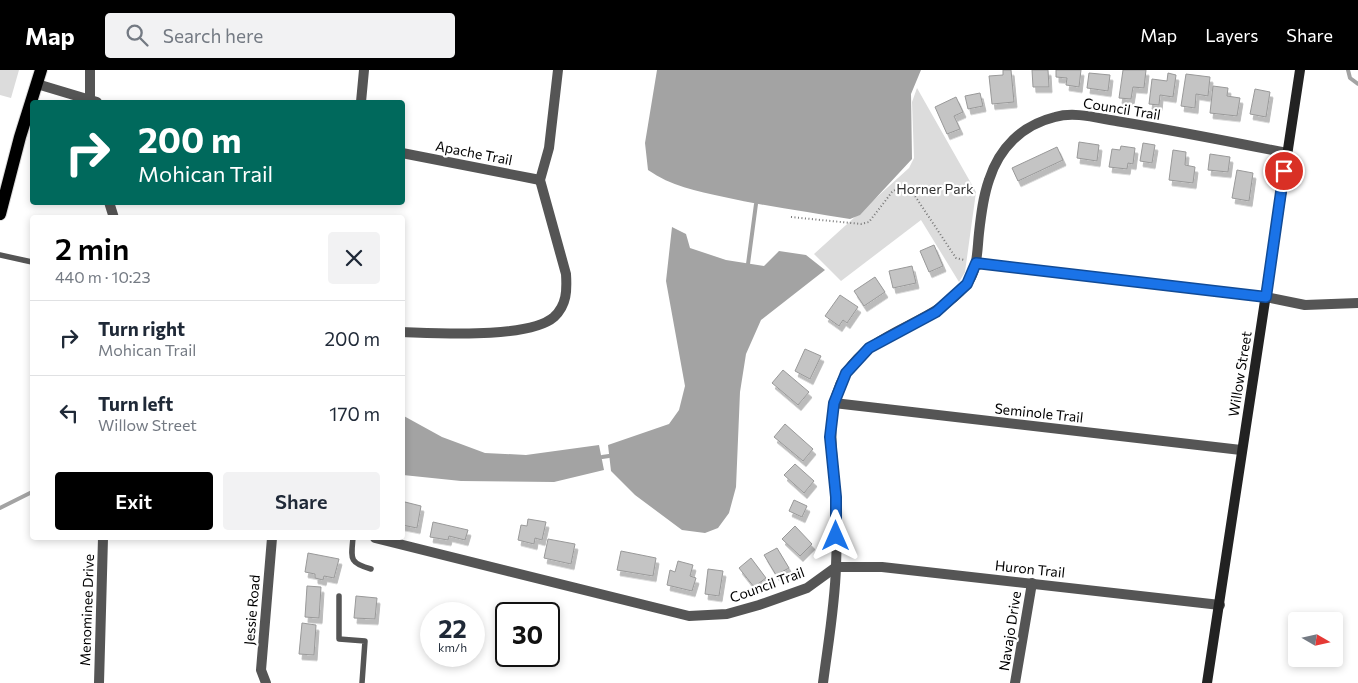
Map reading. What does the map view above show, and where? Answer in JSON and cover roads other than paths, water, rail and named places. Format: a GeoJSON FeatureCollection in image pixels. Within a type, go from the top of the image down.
{"type":"FeatureCollection","features":[{"type":"Feature","properties":{"kind":"main road"},"geometry":{"type":"LineString","coordinates":[[32,100],[41,70]]}},
{"type":"Feature","properties":{"kind":"main road"},"geometry":{"type":"LineString","coordinates":[[1,209],[30,106]]}},
{"type":"Feature","properties":{"kind":"street"},"geometry":{"type":"LineString","coordinates":[[90,70],[92,100]]}},
{"type":"Feature","properties":{"kind":"street"},"geometry":{"type":"LineString","coordinates":[[360,100],[364,70]]}},
{"type":"Feature","properties":{"kind":"street"},"geometry":{"type":"LineString","coordinates":[[405,332],[482,333],[517,330],[541,324],[553,318],[560,310],[565,300],[566,282],[562,258],[540,180],[549,148],[558,70]]}},
{"type":"Feature","properties":{"kind":"street","name":"Willow Street"},"geometry":{"type":"LineString","coordinates":[[1207,683],[1299,73]]}},
{"type":"Feature","properties":{"kind":"street"},"geometry":{"type":"LineString","coordinates":[[37,84],[86,100]]}},
{"type":"Feature","properties":{"kind":"street","name":"Council Trail"},"geometry":{"type":"LineString","coordinates":[[383,540],[689,616],[727,614],[807,588],[836,567],[836,505],[830,437],[834,403],[846,373],[869,348],[936,312],[967,284],[976,263],[984,197],[989,180],[999,157],[1016,136],[1028,128],[1054,117],[1072,114],[1147,126],[1287,153]]}},
{"type":"Feature","properties":{"kind":"street","name":"Apache Trail"},"geometry":{"type":"LineString","coordinates":[[405,155],[540,180]]}},
{"type":"Feature","properties":{"kind":"street"},"geometry":{"type":"LineString","coordinates":[[976,263],[1266,297],[1305,305],[1358,303]]}},
{"type":"Feature","properties":{"kind":"street","name":"Seminole Trail"},"geometry":{"type":"LineString","coordinates":[[834,403],[1241,450]]}},
{"type":"Feature","properties":{"kind":"street","name":"Menominee Drive"},"geometry":{"type":"LineString","coordinates":[[99,683],[103,540]]}},
{"type":"Feature","properties":{"kind":"street","name":"Jessie Road"},"geometry":{"type":"LineString","coordinates":[[266,683],[261,670],[272,540]]}},
{"type":"Feature","properties":{"kind":"street"},"geometry":{"type":"LineString","coordinates":[[823,683],[836,567]]}},
{"type":"Feature","properties":{"kind":"street","name":"Huron Trail"},"geometry":{"type":"LineString","coordinates":[[836,567],[882,567],[1220,605]]}},
{"type":"Feature","properties":{"kind":"street","name":"Navajo Drive"},"geometry":{"type":"LineString","coordinates":[[1016,683],[1032,583]]}},
{"type":"Feature","properties":{"kind":"lane"},"geometry":{"type":"LineString","coordinates":[[0,254],[30,262]]}},
{"type":"Feature","properties":{"kind":"lane"},"geometry":{"type":"LineString","coordinates":[[353,540],[351,551],[353,560],[357,565],[371,569]]}},
{"type":"Feature","properties":{"kind":"lane"},"geometry":{"type":"LineString","coordinates":[[339,596],[339,639],[365,641],[362,683]]}},
{"type":"Feature","properties":{"kind":"waterway"},"geometry":{"type":"LineString","coordinates":[[1348,70],[1350,78],[1358,84]]}},
{"type":"Feature","properties":{"kind":"waterway"},"geometry":{"type":"LineString","coordinates":[[748,264],[756,204]]}},
{"type":"Feature","properties":{"kind":"waterway"},"geometry":{"type":"LineString","coordinates":[[602,457],[609,456]]}},
{"type":"Feature","properties":{"kind":"waterway"},"geometry":{"type":"LineString","coordinates":[[0,508],[30,493]]}},
{"type":"Feature","properties":{"kind":"park label","name":"Horner Park"},"geometry":{"type":"Point","coordinates":[935,189]}}]}
